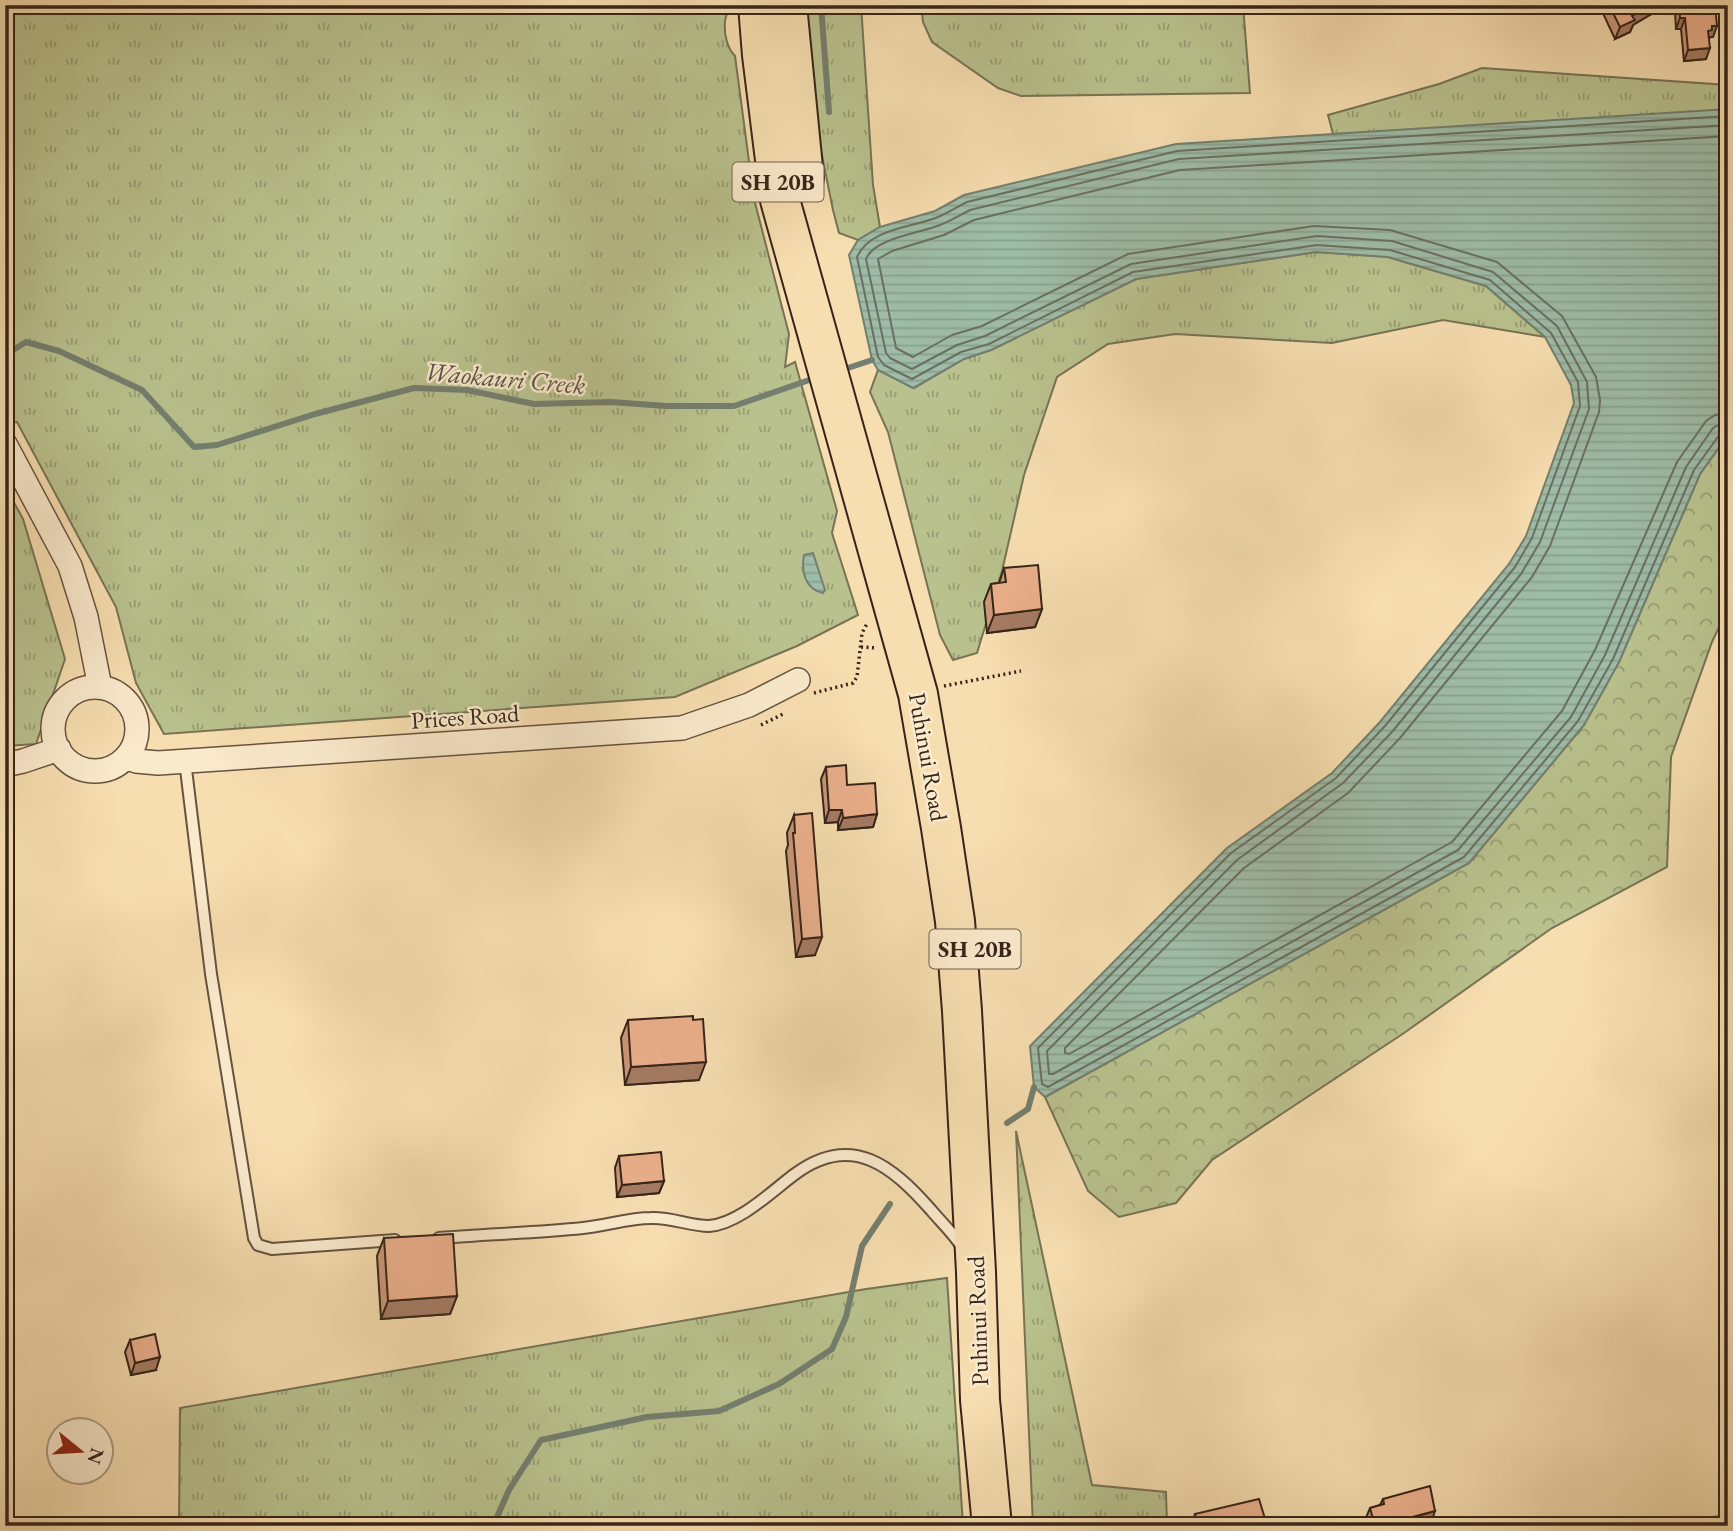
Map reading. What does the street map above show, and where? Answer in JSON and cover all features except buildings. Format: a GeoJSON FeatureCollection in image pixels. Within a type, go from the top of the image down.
{"type":"FeatureCollection","features":[{"type":"Feature","properties":{"kind":"highway","name":"Puhinui Road"},"geometry":{"type":"LineString","coordinates":[[758,5],[780,200],[833,352],[843,389],[918,694],[941,828],[955,921],[962,1011],[980,1400],[992,1526]]}},
{"type":"Feature","properties":{"kind":"highway","name":"Puhinui Road"},"geometry":{"type":"LineString","coordinates":[[787,5],[806,201],[833,352]]}},
{"type":"Feature","properties":{"kind":"highway","name":"Puhinui Road"},"geometry":{"type":"LineString","coordinates":[[843,389],[930,644],[956,760],[989,1090],[1005,1439],[1013,1526]]}},
{"type":"Feature","properties":{"kind":"street"},"geometry":{"type":"LineString","coordinates":[[5,444],[70,566],[86,617],[100,687]]}},
{"type":"Feature","properties":{"kind":"street","name":"Prices Road"},"geometry":{"type":"LineString","coordinates":[[127,756],[146,762],[185,761],[682,729],[806,686]]}},
{"type":"Feature","properties":{"kind":"street"},"geometry":{"type":"LineString","coordinates":[[100,687],[110,689],[123,697],[134,713],[136,738],[127,756],[111,768],[96,771],[76,766],[68,761],[59,749],[54,727],[55,718],[61,705],[78,691],[100,687]]}},
{"type":"Feature","properties":{"kind":"street"},"geometry":{"type":"LineString","coordinates":[[5,765],[59,749]]}},
{"type":"Feature","properties":{"kind":"lane"},"geometry":{"type":"LineString","coordinates":[[185,761],[211,974],[254,1238],[258,1245],[272,1249],[411,1239]]}},
{"type":"Feature","properties":{"kind":"lane"},"geometry":{"type":"LineString","coordinates":[[425,1238],[580,1229],[653,1217],[709,1226],[737,1216],[814,1161],[832,1155],[854,1156],[890,1169],[909,1185],[960,1243],[976,1272]]}},
{"type":"Feature","properties":{"kind":"path"},"geometry":{"type":"LineString","coordinates":[[806,686],[853,683],[858,677],[860,666],[862,633],[872,618]]}},
{"type":"Feature","properties":{"kind":"path"},"geometry":{"type":"LineString","coordinates":[[861,647],[880,648]]}},
{"type":"Feature","properties":{"kind":"path"},"geometry":{"type":"LineString","coordinates":[[940,687],[1021,671]]}},
{"type":"Feature","properties":{"kind":"path"},"geometry":{"type":"LineString","coordinates":[[1324,1526],[1333,1523]]}},
{"type":"Feature","properties":{"kind":"green space"},"geometry":{"type":"Polygon","coordinates":[[[5,5],[729,5],[725,20],[726,36],[735,56],[754,199],[789,334],[785,367],[795,362],[837,511],[832,533],[858,615],[797,646],[675,697],[164,734],[136,683],[116,607],[17,422],[5,423],[5,5]]]}},
{"type":"Feature","properties":{"kind":"green space"},"geometry":{"type":"Polygon","coordinates":[[[802,5],[861,5],[873,185],[880,227],[858,240],[839,233],[833,210],[801,52],[802,5]]]}},
{"type":"Feature","properties":{"kind":"green space"},"geometry":{"type":"Polygon","coordinates":[[[921,5],[1243,5],[1250,93],[1021,96],[998,88],[932,42],[923,22],[921,5]]]}},
{"type":"Feature","properties":{"kind":"green space"},"geometry":{"type":"Polygon","coordinates":[[[1482,68],[1728,85],[1728,115],[1333,134],[1328,115],[1439,84],[1482,68]]]}},
{"type":"Feature","properties":{"kind":"green space"},"geometry":{"type":"Polygon","coordinates":[[[1316,252],[1388,257],[1486,286],[1545,337],[1443,320],[1332,343],[1175,334],[1108,344],[1057,377],[1024,475],[1002,571],[977,653],[953,660],[940,635],[888,432],[870,392],[878,370],[914,388],[964,359],[991,350],[1136,279],[1316,252]]]}},
{"type":"Feature","properties":{"kind":"green space"},"geometry":{"type":"Polygon","coordinates":[[[1728,435],[1728,608],[1712,642],[1671,757],[1667,867],[1552,928],[1404,1033],[1212,1160],[1176,1203],[1119,1217],[1088,1191],[1045,1097],[1469,863],[1584,725],[1619,662],[1700,474],[1728,435]]]}},
{"type":"Feature","properties":{"kind":"green space"},"geometry":{"type":"Polygon","coordinates":[[[5,486],[23,519],[65,659],[36,744],[5,746],[5,486]]]}},
{"type":"Feature","properties":{"kind":"green space"},"geometry":{"type":"Polygon","coordinates":[[[1016,1131],[1092,1485],[1166,1492],[1167,1526],[1033,1526],[1016,1131]]]}},
{"type":"Feature","properties":{"kind":"green space"},"geometry":{"type":"Polygon","coordinates":[[[947,1278],[963,1526],[179,1526],[180,1408],[866,1289],[947,1278]]]}},
{"type":"Feature","properties":{"kind":"green space"},"geometry":{"type":"Polygon","coordinates":[[[1728,1515],[1728,1526],[1634,1526],[1728,1515]]]}},
{"type":"Feature","properties":{"kind":"water"},"geometry":{"type":"Polygon","coordinates":[[[1728,109],[1728,435],[1700,474],[1619,662],[1584,725],[1469,863],[1045,1097],[1034,1087],[1030,1046],[1227,848],[1332,773],[1380,722],[1509,564],[1526,536],[1574,403],[1571,385],[1545,337],[1486,286],[1388,257],[1316,252],[1136,279],[991,350],[964,359],[913,388],[878,370],[872,360],[849,255],[858,240],[880,227],[935,211],[964,195],[1176,144],[1728,109]]]}},
{"type":"Feature","properties":{"kind":"water"},"geometry":{"type":"Polygon","coordinates":[[[813,553],[825,590],[823,593],[808,584],[804,573],[804,555],[813,553]]]}},
{"type":"Feature","properties":{"kind":"waterway"},"geometry":{"type":"LineString","coordinates":[[821,5],[829,112]]}},
{"type":"Feature","properties":{"kind":"waterway","name":"Waokauri Creek"},"geometry":{"type":"LineString","coordinates":[[5,355],[26,342],[59,351],[142,390],[194,447],[217,445],[315,414],[414,388],[467,390],[534,404],[611,402],[666,406],[734,406],[818,377]]}},
{"type":"Feature","properties":{"kind":"waterway","name":"Waokauri Creek"},"geometry":{"type":"LineString","coordinates":[[842,370],[872,360]]}},
{"type":"Feature","properties":{"kind":"waterway"},"geometry":{"type":"LineString","coordinates":[[1007,1123],[1028,1109],[1034,1087]]}},
{"type":"Feature","properties":{"kind":"waterway"},"geometry":{"type":"LineString","coordinates":[[493,1526],[509,1490],[541,1440],[647,1417],[719,1411],[779,1384],[832,1349],[846,1317],[862,1246],[890,1204]]}}]}
